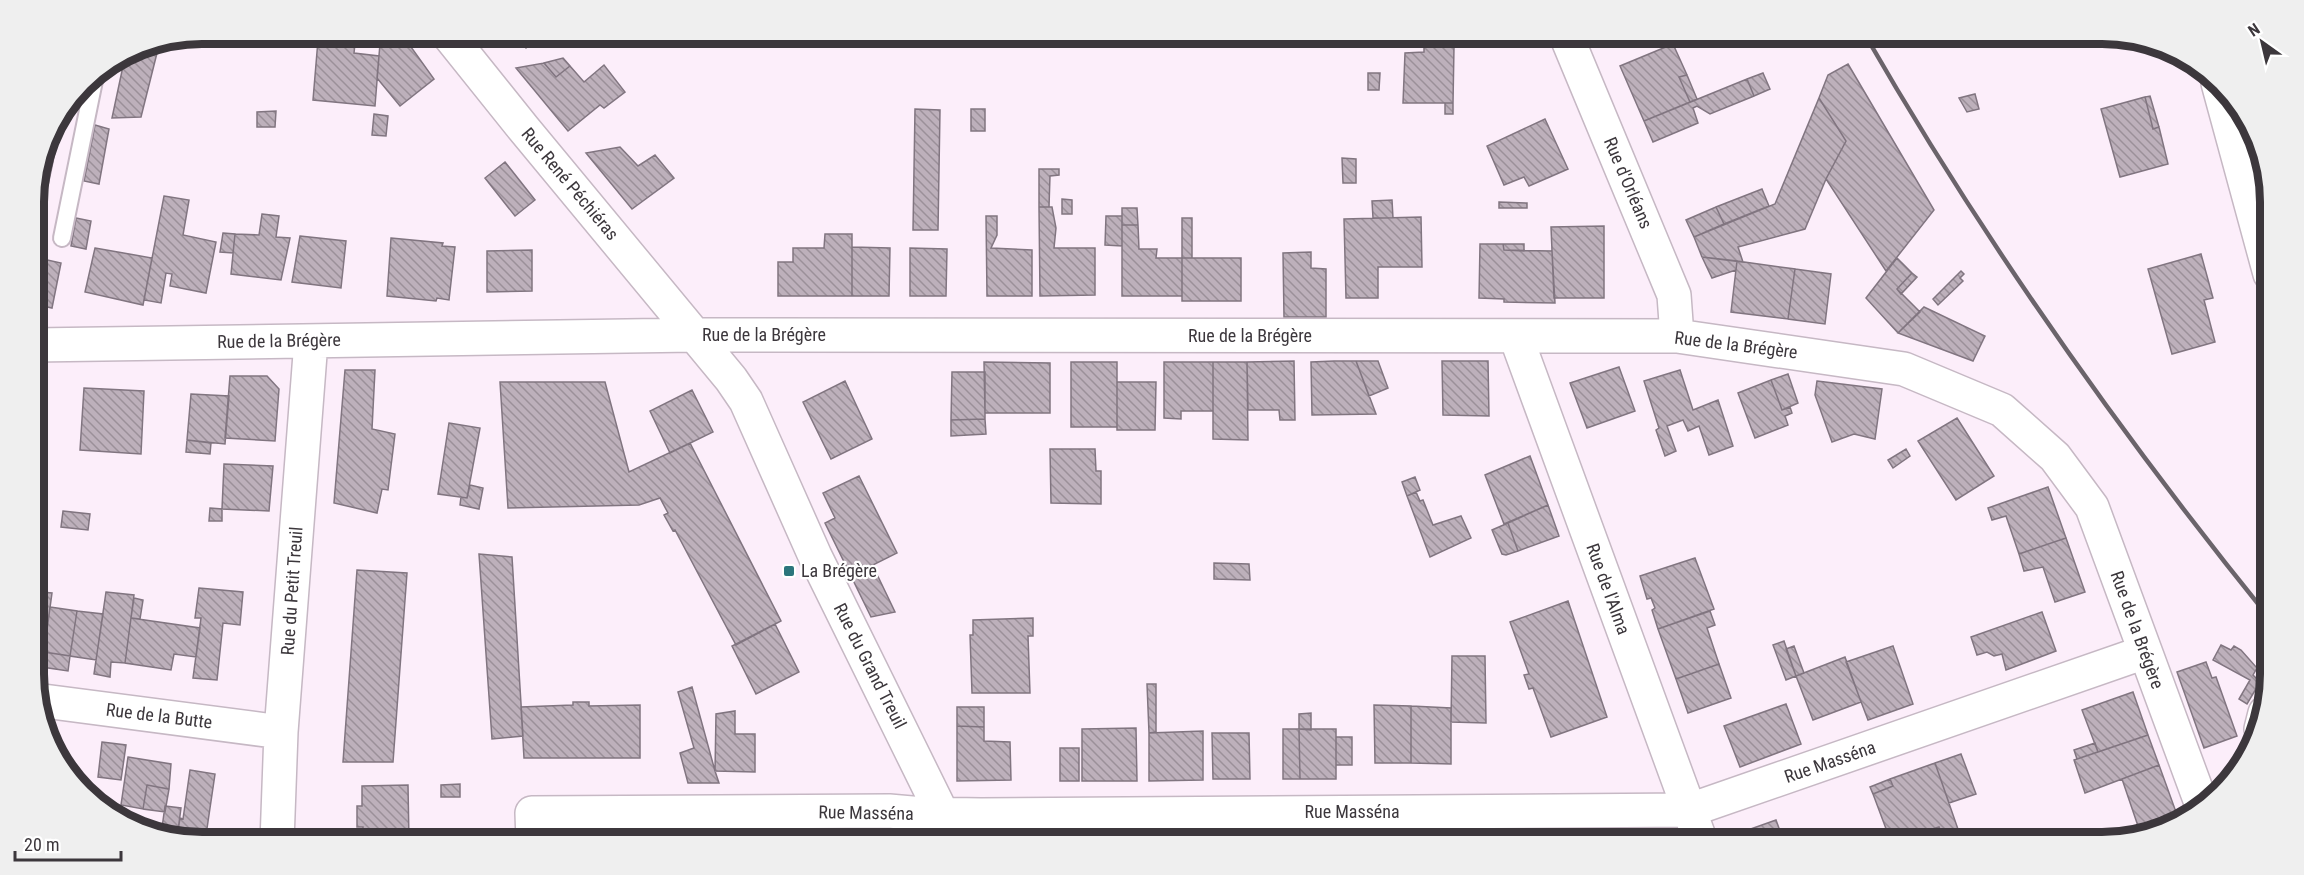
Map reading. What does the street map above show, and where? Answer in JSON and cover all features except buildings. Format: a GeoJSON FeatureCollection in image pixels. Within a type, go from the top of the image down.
{"type":"FeatureCollection","features":[{"type":"Feature","properties":{"kind":"street","name":"Rue René Péchiéras"},"geometry":{"type":"LineString","coordinates":[[455,43],[694,335]]}},
{"type":"Feature","properties":{"kind":"street","name":"Rue d'Orléans"},"geometry":{"type":"LineString","coordinates":[[1569,43],[1674,295],[1677,336]]}},
{"type":"Feature","properties":{"kind":"street"},"geometry":{"type":"LineString","coordinates":[[2222,99],[2260,237]]}},
{"type":"Feature","properties":{"kind":"street","name":"Rue de la Brégère"},"geometry":{"type":"LineString","coordinates":[[44,345],[694,335],[1677,336],[1904,369],[2002,410],[2055,457],[2092,507],[2199,799]]}},
{"type":"Feature","properties":{"kind":"street","name":"Rue du Grand Treuil"},"geometry":{"type":"LineString","coordinates":[[694,335],[731,379],[746,401],[815,556],[949,828]]}},
{"type":"Feature","properties":{"kind":"street","name":"Rue de l'Alma"},"geometry":{"type":"LineString","coordinates":[[1516,337],[1697,831]]}},
{"type":"Feature","properties":{"kind":"street","name":"Rue du Petit Treuil"},"geometry":{"type":"LineString","coordinates":[[277,832],[281,732],[311,341]]}},
{"type":"Feature","properties":{"kind":"street","name":"Rue Masséna"},"geometry":{"type":"LineString","coordinates":[[533,827],[889,811],[949,828],[1690,810],[2145,652]]}},
{"type":"Feature","properties":{"kind":"street","name":"Rue de la Butte"},"geometry":{"type":"LineString","coordinates":[[46,701],[281,732]]}},
{"type":"Feature","properties":{"kind":"lane"},"geometry":{"type":"LineString","coordinates":[[62,238],[93,88]]}},
{"type":"Feature","properties":{"kind":"railway"},"geometry":{"type":"LineString","coordinates":[[1870,43],[1957,186],[2056,335],[2161,479],[2260,606]]}},
{"type":"Feature","properties":{"kind":"place","name":"La Brégère"},"geometry":{"type":"Point","coordinates":[789,571]}}]}
